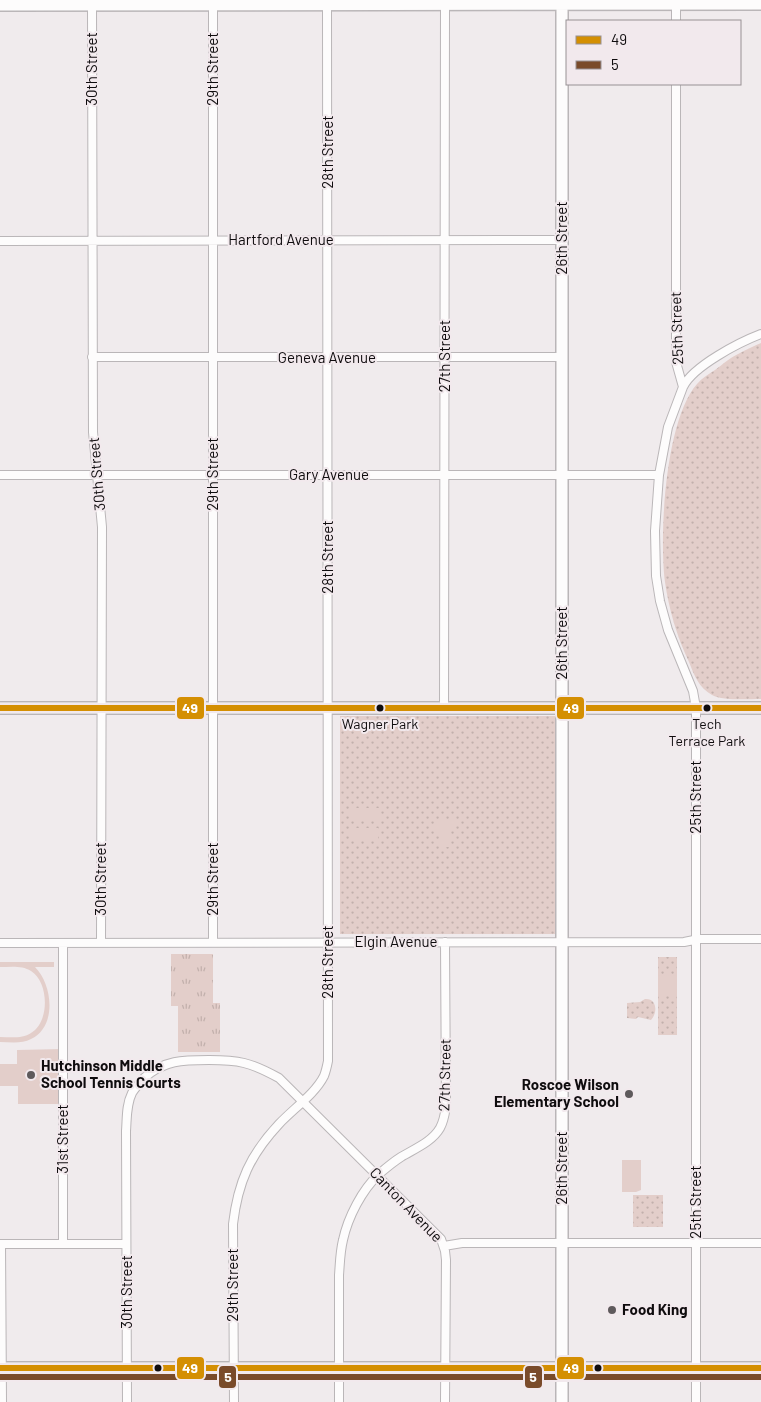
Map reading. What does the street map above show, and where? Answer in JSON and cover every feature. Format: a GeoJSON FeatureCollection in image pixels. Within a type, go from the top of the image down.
{"type":"FeatureCollection","features":[{"type":"Feature","properties":{"kind":"street"},"geometry":{"type":"LineString","coordinates":[[676,4],[688,0]]}},
{"type":"Feature","properties":{"kind":"street"},"geometry":{"type":"LineString","coordinates":[[0,5],[214,5],[327,2],[761,4]]}},
{"type":"Feature","properties":{"kind":"street","name":"28th Street"},"geometry":{"type":"LineString","coordinates":[[303,1101],[324,1076],[328,1061],[327,2]]}},
{"type":"Feature","properties":{"kind":"street","name":"27th Street"},"geometry":{"type":"LineString","coordinates":[[444,707],[445,4]]}},
{"type":"Feature","properties":{"kind":"street","name":"26th Street"},"geometry":{"type":"LineString","coordinates":[[562,4],[562,1402]]}},
{"type":"Feature","properties":{"kind":"street"},"geometry":{"type":"LineString","coordinates":[[676,4],[676,20]]}},
{"type":"Feature","properties":{"kind":"street","name":"30th Street"},"geometry":{"type":"LineString","coordinates":[[92,5],[93,432],[102,527],[101,943]]}},
{"type":"Feature","properties":{"kind":"street","name":"29th Street"},"geometry":{"type":"LineString","coordinates":[[213,943],[214,5]]}},
{"type":"Feature","properties":{"kind":"street","name":"25th Street"},"geometry":{"type":"LineString","coordinates":[[676,85],[676,362],[683,387],[668,426],[659,475],[655,531],[656,576],[660,601],[668,630],[693,691],[696,708],[696,1402]]}},
{"type":"Feature","properties":{"kind":"street","name":"Hartford Avenue"},"geometry":{"type":"LineString","coordinates":[[0,241],[562,240]]}},
{"type":"Feature","properties":{"kind":"street"},"geometry":{"type":"LineString","coordinates":[[683,387],[688,378],[699,369],[731,348],[761,334]]}},
{"type":"Feature","properties":{"kind":"street","name":"Geneva Avenue"},"geometry":{"type":"LineString","coordinates":[[92,357],[562,358]]}},
{"type":"Feature","properties":{"kind":"street","name":"Gary Avenue"},"geometry":{"type":"LineString","coordinates":[[0,475],[659,475]]}},
{"type":"Feature","properties":{"kind":"street"},"geometry":{"type":"LineString","coordinates":[[0,708],[761,708]]}},
{"type":"Feature","properties":{"kind":"street","name":"Elgin Avenue"},"geometry":{"type":"LineString","coordinates":[[0,943],[562,943],[761,939]]}},
{"type":"Feature","properties":{"kind":"street","name":"27th Street"},"geometry":{"type":"LineString","coordinates":[[378,1175],[391,1164],[433,1137],[440,1128],[444,1118],[446,1106],[445,942]]}},
{"type":"Feature","properties":{"kind":"street","name":"31st Street"},"geometry":{"type":"LineString","coordinates":[[63,943],[63,1244]]}},
{"type":"Feature","properties":{"kind":"street","name":"Canton Avenue"},"geometry":{"type":"LineString","coordinates":[[132,1093],[150,1073],[172,1062],[225,1060],[244,1062],[262,1069],[279,1078],[303,1101],[437,1235],[444,1246],[462,1243],[761,1243]]}},
{"type":"Feature","properties":{"kind":"street","name":"30th Street"},"geometry":{"type":"LineString","coordinates":[[127,1402],[126,1131],[127,1112],[132,1093]]}},
{"type":"Feature","properties":{"kind":"street","name":"29th Street"},"geometry":{"type":"LineString","coordinates":[[234,1402],[233,1224],[239,1189],[245,1172],[262,1145],[279,1124],[303,1101]]}},
{"type":"Feature","properties":{"kind":"street"},"geometry":{"type":"LineString","coordinates":[[339,1402],[339,1275],[342,1242],[349,1220],[363,1194],[378,1175]]}},
{"type":"Feature","properties":{"kind":"street"},"geometry":{"type":"LineString","coordinates":[[2,1402],[1,1244],[126,1244]]}},
{"type":"Feature","properties":{"kind":"street"},"geometry":{"type":"LineString","coordinates":[[444,1246],[446,1260],[445,1402]]}},
{"type":"Feature","properties":{"kind":"street"},"geometry":{"type":"LineString","coordinates":[[1,1368],[761,1368]]}},
{"type":"Feature","properties":{"kind":"green space","name":"Tech Terrace Park"},"geometry":{"type":"Polygon","coordinates":[[[761,343],[761,699],[729,699],[712,695],[700,685],[677,633],[665,582],[663,562],[664,509],[671,450],[686,401],[703,378],[733,356],[761,343]]]}},
{"type":"Feature","properties":{"kind":"green space","name":"Wagner Park"},"geometry":{"type":"Polygon","coordinates":[[[340,716],[555,716],[555,934],[340,934],[340,716]]]}},
{"type":"Feature","properties":{"kind":"green space"},"geometry":{"type":"Polygon","coordinates":[[[351,808],[379,808],[379,821],[351,821],[351,808]]]}},
{"type":"Feature","properties":{"kind":"green space"},"geometry":{"type":"Polygon","coordinates":[[[434,819],[455,819],[455,830],[449,830],[449,847],[440,847],[440,830],[434,830],[434,819]]]}},
{"type":"Feature","properties":{"kind":"green space"},"geometry":{"type":"Polygon","coordinates":[[[351,828],[378,828],[378,841],[351,841],[351,828]]]}},
{"type":"Feature","properties":{"kind":"green space"},"geometry":{"type":"Polygon","coordinates":[[[171,954],[213,954],[213,1003],[220,1003],[220,1052],[178,1052],[178,1006],[171,1006],[171,954]]]}},
{"type":"Feature","properties":{"kind":"green space"},"geometry":{"type":"Polygon","coordinates":[[[658,957],[677,957],[677,1035],[658,1035],[658,957]]]}},
{"type":"Feature","properties":{"kind":"green space"},"geometry":{"type":"Polygon","coordinates":[[[0,962],[54,962],[54,967],[35,967],[46,984],[50,1005],[45,1025],[39,1033],[24,1042],[0,1042],[0,1037],[24,1036],[37,1028],[42,1020],[44,1011],[44,993],[37,976],[31,971],[24,968],[0,967],[0,962]]]}},
{"type":"Feature","properties":{"kind":"green space"},"geometry":{"type":"Polygon","coordinates":[[[677,975],[677,995],[658,995],[658,976],[677,975]]]}},
{"type":"Feature","properties":{"kind":"green space"},"geometry":{"type":"Polygon","coordinates":[[[645,999],[652,1001],[655,1006],[655,1014],[651,1020],[638,1017],[636,1019],[627,1018],[627,1003],[640,1002],[645,999]]]}},
{"type":"Feature","properties":{"kind":"green space","name":"Hutchinson Middle School Tennis Courts"},"geometry":{"type":"Polygon","coordinates":[[[63,1049],[63,1104],[18,1104],[18,1086],[0,1086],[0,1064],[17,1064],[17,1050],[63,1049]]]}},
{"type":"Feature","properties":{"kind":"green space"},"geometry":{"type":"Polygon","coordinates":[[[622,1160],[641,1160],[641,1190],[622,1192],[622,1160]]]}},
{"type":"Feature","properties":{"kind":"green space"},"geometry":{"type":"Polygon","coordinates":[[[633,1195],[663,1195],[663,1227],[633,1227],[633,1195]]]}},
{"type":"Feature","properties":{"kind":"transit line","name":"49"},"geometry":{"type":"LineString","coordinates":[[0,708],[761,708]]}},
{"type":"Feature","properties":{"kind":"transit line","name":"49"},"geometry":{"type":"LineString","coordinates":[[0,1368],[761,1368]]}},
{"type":"Feature","properties":{"kind":"transit line","name":"5"},"geometry":{"type":"LineString","coordinates":[[0,1377],[761,1377]]}},
{"type":"Feature","properties":{"kind":"place","name":"Wagner Park"},"geometry":{"type":"Point","coordinates":[380,708]}},
{"type":"Feature","properties":{"kind":"place","name":"Tech Terrace Park"},"geometry":{"type":"Point","coordinates":[707,708]}},
{"type":"Feature","properties":{"kind":"place","name":"Hutchinson Middle School Tennis Courts"},"geometry":{"type":"Point","coordinates":[31,1075]}},
{"type":"Feature","properties":{"kind":"place","name":"Roscoe Wilson Elementary School"},"geometry":{"type":"Point","coordinates":[629,1094]}},
{"type":"Feature","properties":{"kind":"place","name":"Food King"},"geometry":{"type":"Point","coordinates":[612,1310]}}]}
